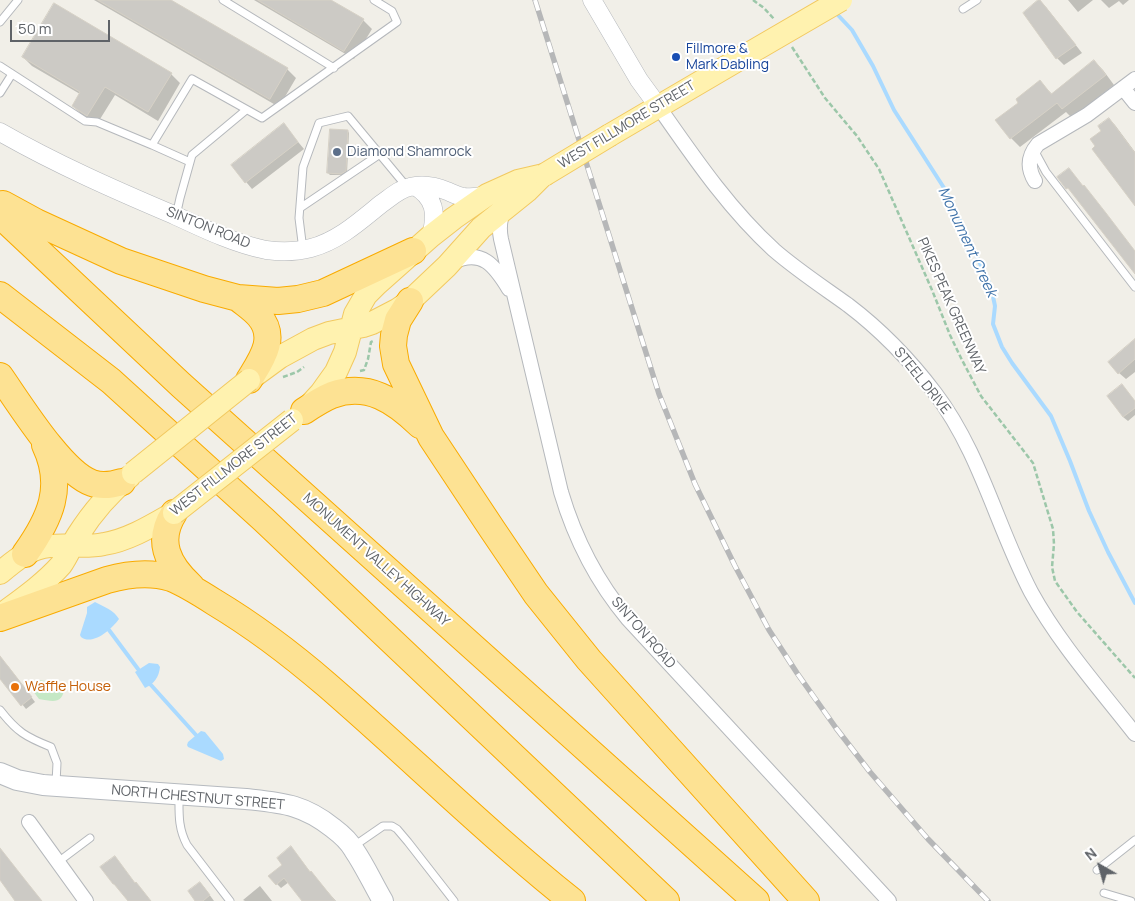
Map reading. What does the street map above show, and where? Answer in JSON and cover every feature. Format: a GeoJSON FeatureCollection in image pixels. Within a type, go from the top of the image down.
{"type":"FeatureCollection","features":[{"type":"Feature","properties":{"kind":"highway"},"geometry":{"type":"LineString","coordinates":[[0,203],[36,222],[121,261],[204,289],[238,298],[264,301],[298,299],[323,293],[422,243]]}},
{"type":"Feature","properties":{"kind":"highway","name":"MONUMENT VALLEY HIGHWAY"},"geometry":{"type":"LineString","coordinates":[[0,215],[181,384],[756,901]]}},
{"type":"Feature","properties":{"kind":"highway"},"geometry":{"type":"LineString","coordinates":[[0,295],[110,382],[257,513],[666,901]]}},
{"type":"Feature","properties":{"kind":"highway"},"geometry":{"type":"LineString","coordinates":[[238,298],[262,320],[268,336],[264,352],[249,380]]}},
{"type":"Feature","properties":{"kind":"highway"},"geometry":{"type":"LineString","coordinates":[[410,301],[395,328],[393,340],[396,364],[431,436],[509,556],[544,605],[616,691],[806,901]]}},
{"type":"Feature","properties":{"kind":"highway"},"geometry":{"type":"LineString","coordinates":[[0,376],[64,462],[81,478],[98,485],[113,484],[128,477]]}},
{"type":"Feature","properties":{"kind":"highway"},"geometry":{"type":"LineString","coordinates":[[298,416],[330,396],[343,392],[367,392],[388,399],[399,406],[431,436]]}},
{"type":"Feature","properties":{"kind":"highway"},"geometry":{"type":"LineString","coordinates":[[25,554],[40,532],[49,513],[54,493],[53,467],[34,424]]}},
{"type":"Feature","properties":{"kind":"highway"},"geometry":{"type":"LineString","coordinates":[[174,512],[167,525],[167,551],[176,570],[195,590]]}},
{"type":"Feature","properties":{"kind":"highway"},"geometry":{"type":"LineString","coordinates":[[0,617],[107,580],[129,575],[147,574],[162,576],[195,590],[255,628],[307,668],[499,839],[572,901]]}},
{"type":"Feature","properties":{"kind":"main road","name":"WEST FILLMORE STREET"},"geometry":{"type":"LineString","coordinates":[[0,572],[25,554],[47,546],[91,547],[118,541],[141,531],[174,512],[298,416],[321,393],[336,372],[345,352],[355,314],[366,295],[422,243],[496,202],[527,191],[544,175],[658,106],[841,0]]}},
{"type":"Feature","properties":{"kind":"main road","name":"WEST FILLMORE STREET"},"geometry":{"type":"LineString","coordinates":[[0,617],[25,598],[64,561],[84,526],[128,477],[280,357],[326,334],[372,323],[410,301],[447,266],[472,237],[491,219],[496,202]]}},
{"type":"Feature","properties":{"kind":"main road","name":"NORTH CHESTNUT STREET"},"geometry":{"type":"LineString","coordinates":[[0,773],[25,782],[56,786],[264,801],[300,808],[329,825],[353,847],[383,901]]}},
{"type":"Feature","properties":{"kind":"street"},"geometry":{"type":"LineString","coordinates":[[592,0],[639,80],[658,106]]}},
{"type":"Feature","properties":{"kind":"street"},"geometry":{"type":"LineString","coordinates":[[1035,181],[1031,176],[1029,168],[1030,158],[1038,144],[1087,115],[1135,79]]}},
{"type":"Feature","properties":{"kind":"street"},"geometry":{"type":"LineString","coordinates":[[1123,88],[1135,104]]}},
{"type":"Feature","properties":{"kind":"street","name":"STEEL DRIVE"},"geometry":{"type":"LineString","coordinates":[[658,106],[723,195],[753,230],[779,254],[878,330],[920,374],[936,394],[973,458],[1020,570],[1043,613],[1059,637],[1135,734]]}},
{"type":"Feature","properties":{"kind":"street","name":"SINTON ROAD"},"geometry":{"type":"LineString","coordinates":[[0,132],[70,169],[176,216],[231,239],[259,248],[281,252],[303,250],[337,237],[396,193],[411,186]]}},
{"type":"Feature","properties":{"kind":"street"},"geometry":{"type":"LineString","coordinates":[[411,186],[432,186],[464,197],[476,197],[496,202]]}},
{"type":"Feature","properties":{"kind":"street"},"geometry":{"type":"LineString","coordinates":[[411,186],[426,194],[434,212],[434,221],[422,243]]}},
{"type":"Feature","properties":{"kind":"street","name":"SINTON ROAD"},"geometry":{"type":"LineString","coordinates":[[496,202],[500,218],[500,232],[514,298],[567,512],[579,542],[600,580],[628,619],[889,901]]}},
{"type":"Feature","properties":{"kind":"street","name":"SINTON ROAD"},"geometry":{"type":"LineString","coordinates":[[447,266],[467,257],[486,261],[500,275],[514,298]]}},
{"type":"Feature","properties":{"kind":"street"},"geometry":{"type":"LineString","coordinates":[[29,822],[86,901]]}},
{"type":"Feature","properties":{"kind":"lane"},"geometry":{"type":"LineString","coordinates":[[0,22],[18,0]]}},
{"type":"Feature","properties":{"kind":"lane"},"geometry":{"type":"LineString","coordinates":[[223,0],[334,68]]}},
{"type":"Feature","properties":{"kind":"lane"},"geometry":{"type":"LineString","coordinates":[[152,145],[192,79],[262,118],[397,22],[392,11],[374,0]]}},
{"type":"Feature","properties":{"kind":"lane"},"geometry":{"type":"LineString","coordinates":[[963,9],[977,0]]}},
{"type":"Feature","properties":{"kind":"lane"},"geometry":{"type":"LineString","coordinates":[[0,66],[85,121],[97,122],[190,162]]}},
{"type":"Feature","properties":{"kind":"lane"},"geometry":{"type":"LineString","coordinates":[[0,92],[12,74]]}},
{"type":"Feature","properties":{"kind":"lane"},"geometry":{"type":"LineString","coordinates":[[176,216],[192,155],[246,110]]}},
{"type":"Feature","properties":{"kind":"lane"},"geometry":{"type":"LineString","coordinates":[[303,250],[299,218],[303,166],[320,123],[348,116],[380,154],[411,186]]}},
{"type":"Feature","properties":{"kind":"lane"},"geometry":{"type":"LineString","coordinates":[[1034,150],[1046,172],[1135,287]]}},
{"type":"Feature","properties":{"kind":"lane"},"geometry":{"type":"LineString","coordinates":[[300,208],[380,154]]}},
{"type":"Feature","properties":{"kind":"lane"},"geometry":{"type":"LineString","coordinates":[[0,710],[12,725],[30,739],[51,747],[57,763],[56,786]]}},
{"type":"Feature","properties":{"kind":"lane"},"geometry":{"type":"LineString","coordinates":[[179,795],[180,830],[183,837],[187,845],[230,901]]}},
{"type":"Feature","properties":{"kind":"lane"},"geometry":{"type":"LineString","coordinates":[[353,847],[383,826],[392,826],[408,842],[454,901]]}},
{"type":"Feature","properties":{"kind":"lane"},"geometry":{"type":"LineString","coordinates":[[58,862],[90,838]]}},
{"type":"Feature","properties":{"kind":"lane"},"geometry":{"type":"LineString","coordinates":[[1097,870],[1135,840]]}},
{"type":"Feature","properties":{"kind":"lane"},"geometry":{"type":"LineString","coordinates":[[1104,893],[1132,901]]}},
{"type":"Feature","properties":{"kind":"path"},"geometry":{"type":"LineString","coordinates":[[753,0],[764,8],[775,22]]}},
{"type":"Feature","properties":{"kind":"path","name":"PIKES PEAK GREENWAY"},"geometry":{"type":"LineString","coordinates":[[789,42],[825,98],[857,136],[880,170],[962,360],[981,396],[1033,463],[1052,529],[1054,544],[1052,567],[1055,581],[1077,612],[1135,678]]}},
{"type":"Feature","properties":{"kind":"path"},"geometry":{"type":"LineString","coordinates":[[359,371],[364,370],[366,367],[371,342],[376,340]]}},
{"type":"Feature","properties":{"kind":"green space"},"geometry":{"type":"Polygon","coordinates":[[[38,680],[61,682],[65,685],[60,699],[50,701],[39,699],[30,687],[38,680]]]}},
{"type":"Feature","properties":{"kind":"water"},"geometry":{"type":"Polygon","coordinates":[[[95,602],[112,611],[119,619],[102,635],[86,639],[80,635],[87,607],[95,602]]]}},
{"type":"Feature","properties":{"kind":"water"},"geometry":{"type":"Polygon","coordinates":[[[149,663],[158,664],[160,667],[157,677],[145,688],[135,672],[149,663]]]}},
{"type":"Feature","properties":{"kind":"water"},"geometry":{"type":"Polygon","coordinates":[[[201,731],[205,732],[223,754],[224,759],[221,761],[188,747],[188,742],[201,731]]]}},
{"type":"Feature","properties":{"kind":"building"},"geometry":{"type":"Polygon","coordinates":[[[98,0],[171,0],[288,68],[270,99],[98,0]]]}},
{"type":"Feature","properties":{"kind":"building"},"geometry":{"type":"Polygon","coordinates":[[[258,0],[331,0],[364,19],[344,51],[258,0]]]}},
{"type":"Feature","properties":{"kind":"building"},"geometry":{"type":"Polygon","coordinates":[[[1040,0],[1076,45],[1056,59],[1023,13],[1040,0]]]}},
{"type":"Feature","properties":{"kind":"building"},"geometry":{"type":"Polygon","coordinates":[[[54,3],[172,73],[148,112],[105,87],[87,116],[72,106],[80,92],[22,57],[54,3]]]}},
{"type":"Feature","properties":{"kind":"building"},"geometry":{"type":"Polygon","coordinates":[[[1094,60],[1106,75],[1062,109],[1057,103],[1010,139],[995,120],[1018,103],[1016,99],[1040,80],[1051,94],[1094,60]]]}},
{"type":"Feature","properties":{"kind":"building"},"geometry":{"type":"Polygon","coordinates":[[[1109,118],[1135,153],[1135,206],[1092,149],[1095,146],[1090,139],[1101,131],[1098,126],[1109,118]]]}},
{"type":"Feature","properties":{"kind":"building"},"geometry":{"type":"Polygon","coordinates":[[[284,123],[298,142],[245,183],[231,165],[284,123]]]}},
{"type":"Feature","properties":{"kind":"building","name":"Diamond Shamrock"},"geometry":{"type":"Polygon","coordinates":[[[330,129],[348,130],[346,171],[341,174],[327,173],[330,129]]]}},
{"type":"Feature","properties":{"kind":"building"},"geometry":{"type":"Polygon","coordinates":[[[1069,168],[1135,251],[1135,274],[1068,188],[1066,189],[1057,177],[1069,168]]]}},
{"type":"Feature","properties":{"kind":"building"},"geometry":{"type":"Polygon","coordinates":[[[1135,339],[1135,359],[1118,374],[1108,362],[1135,339]]]}},
{"type":"Feature","properties":{"kind":"building"},"geometry":{"type":"Polygon","coordinates":[[[1122,384],[1135,401],[1135,408],[1123,417],[1107,396],[1122,384]]]}},
{"type":"Feature","properties":{"kind":"building","name":"Waffle House"},"geometry":{"type":"Polygon","coordinates":[[[0,656],[32,697],[21,706],[0,679],[0,656]]]}},
{"type":"Feature","properties":{"kind":"building"},"geometry":{"type":"Polygon","coordinates":[[[291,846],[335,901],[302,901],[284,878],[276,885],[268,876],[282,865],[277,858],[291,846]]]}},
{"type":"Feature","properties":{"kind":"building"},"geometry":{"type":"Polygon","coordinates":[[[0,848],[42,901],[15,901],[0,880],[0,848]]]}},
{"type":"Feature","properties":{"kind":"building"},"geometry":{"type":"Polygon","coordinates":[[[115,856],[151,901],[128,901],[113,884],[100,867],[115,856]]]}},
{"type":"Feature","properties":{"kind":"building"},"geometry":{"type":"Polygon","coordinates":[[[200,882],[210,895],[203,901],[195,901],[188,891],[200,882]]]}},
{"type":"Feature","properties":{"kind":"waterway","name":"Monument Creek"},"geometry":{"type":"LineString","coordinates":[[836,13],[852,30],[873,66],[894,110],[946,191],[991,287],[995,306],[993,324],[1002,347],[1051,416],[1089,511],[1135,603]]}},
{"type":"Feature","properties":{"kind":"waterway"},"geometry":{"type":"LineString","coordinates":[[109,630],[138,669]]}},
{"type":"Feature","properties":{"kind":"waterway"},"geometry":{"type":"LineString","coordinates":[[151,685],[196,735]]}},
{"type":"Feature","properties":{"kind":"railway"},"geometry":{"type":"LineString","coordinates":[[535,0],[659,394],[695,484],[735,566],[769,630],[836,728],[870,772],[928,839],[988,901]]}},
{"type":"Feature","properties":{"kind":"place","name":"Fillmore & Mark Dabling"},"geometry":{"type":"Point","coordinates":[676,57]}},
{"type":"Feature","properties":{"kind":"place","name":"Diamond Shamrock"},"geometry":{"type":"Point","coordinates":[337,152]}},
{"type":"Feature","properties":{"kind":"place","name":"Waffle House"},"geometry":{"type":"Point","coordinates":[15,687]}}]}
